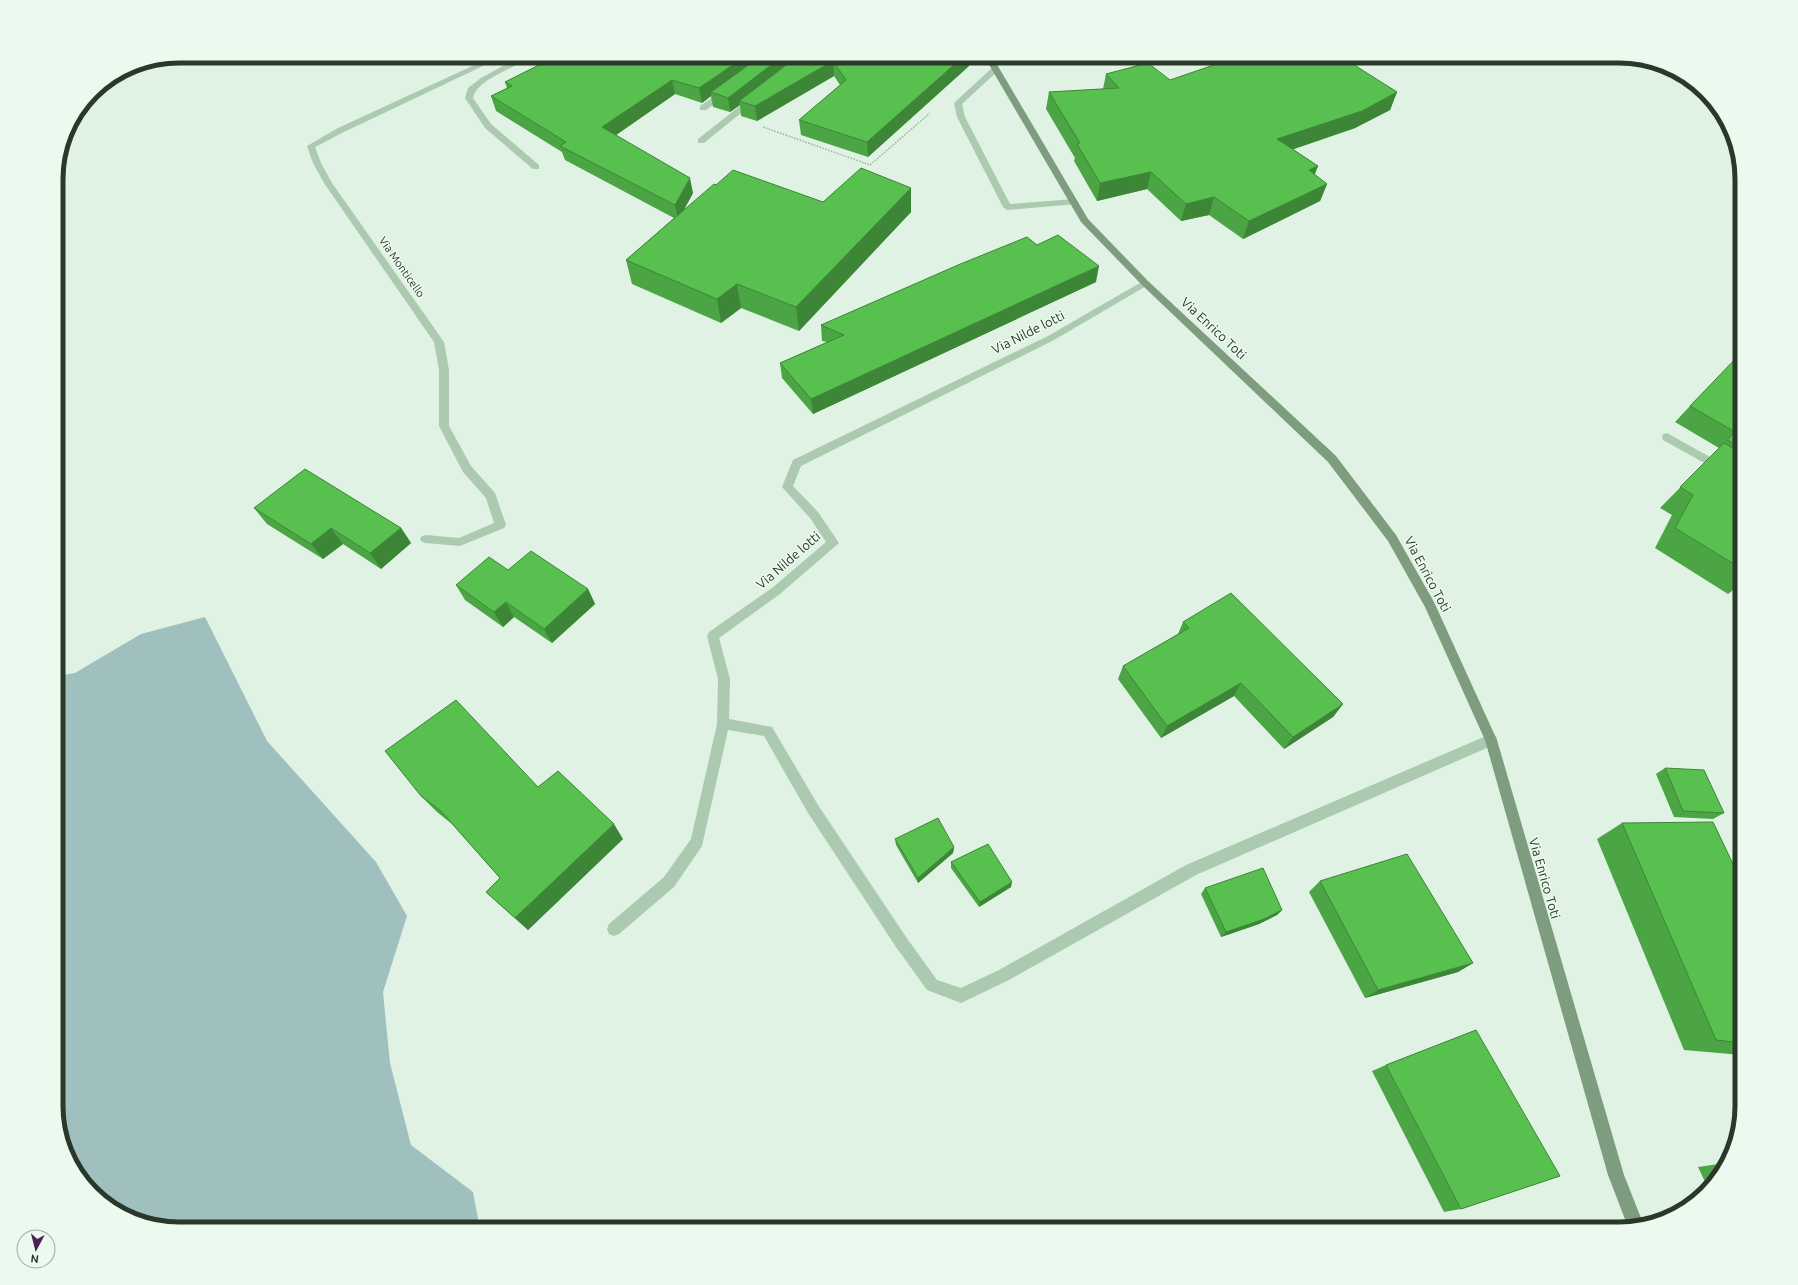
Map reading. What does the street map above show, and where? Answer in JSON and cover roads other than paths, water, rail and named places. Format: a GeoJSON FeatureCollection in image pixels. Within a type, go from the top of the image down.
{"type":"FeatureCollection","features":[{"type":"Feature","properties":{"kind":"street","name":"Via Monticello"},"geometry":{"type":"LineString","coordinates":[[426,539],[460,542],[500,525],[491,496],[467,470],[444,426],[444,370],[439,342],[328,183],[317,163],[311,146],[341,130],[485,63]]}},
{"type":"Feature","properties":{"kind":"street"},"geometry":{"type":"LineString","coordinates":[[514,63],[484,80],[471,90],[469,98],[488,126],[536,167]]}},
{"type":"Feature","properties":{"kind":"street","name":"Via Enrico Toti"},"geometry":{"type":"LineString","coordinates":[[992,63],[1084,220],[1145,283],[1332,459],[1392,538],[1430,605],[1491,740],[1616,1175],[1634,1221]]}},
{"type":"Feature","properties":{"kind":"street"},"geometry":{"type":"LineString","coordinates":[[996,69],[958,103],[960,117],[1007,207],[1074,202]]}},
{"type":"Feature","properties":{"kind":"street"},"geometry":{"type":"LineString","coordinates":[[703,108],[734,87]]}},
{"type":"Feature","properties":{"kind":"street"},"geometry":{"type":"LineString","coordinates":[[701,141],[763,93]]}},
{"type":"Feature","properties":{"kind":"street","name":"Via Nilde lotti"},"geometry":{"type":"LineString","coordinates":[[614,929],[669,882],[697,841],[723,724],[724,679],[713,636],[776,591],[833,543],[814,515],[787,487],[797,463],[1051,338],[1145,283]]}},
{"type":"Feature","properties":{"kind":"street"},"geometry":{"type":"LineString","coordinates":[[1667,437],[1735,476]]}},
{"type":"Feature","properties":{"kind":"street"},"geometry":{"type":"LineString","coordinates":[[723,724],[768,731],[813,809],[901,942],[932,985],[961,996],[1004,975],[1191,870],[1491,740]]}}]}
